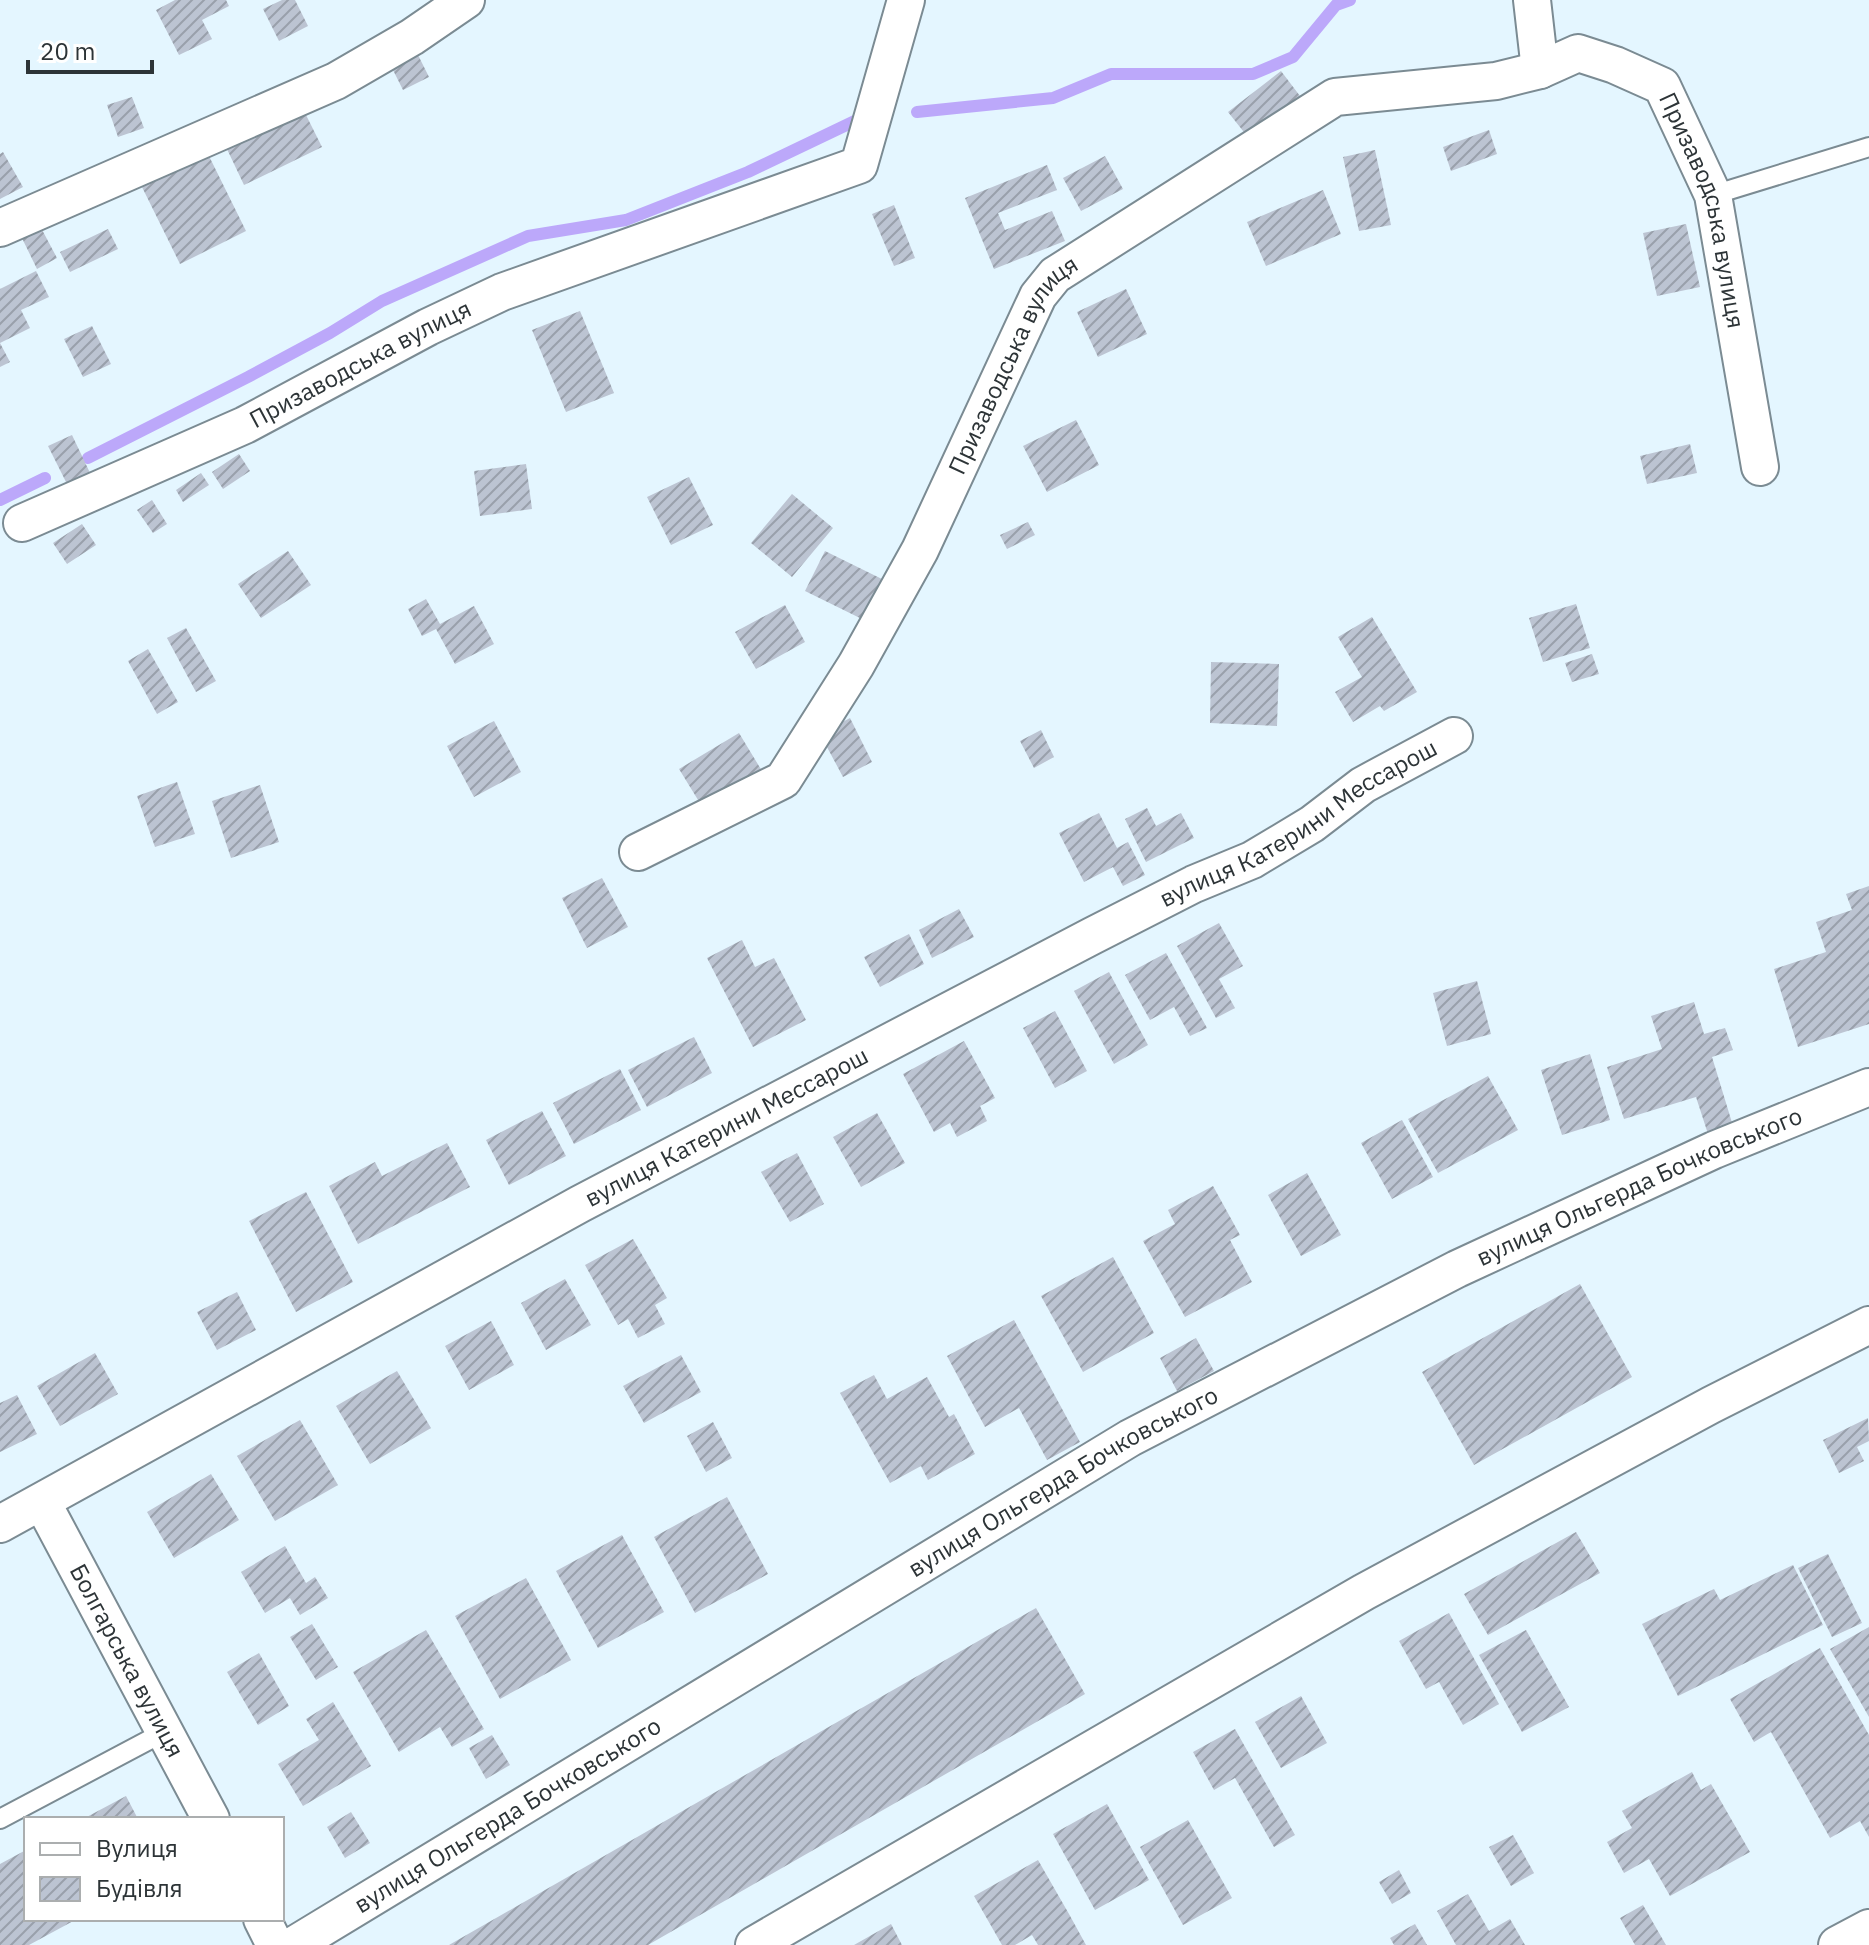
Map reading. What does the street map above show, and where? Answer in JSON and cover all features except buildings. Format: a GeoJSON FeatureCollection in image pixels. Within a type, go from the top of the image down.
{"type":"FeatureCollection","features":[{"type":"Feature","properties":{"kind":"street"},"geometry":{"type":"LineString","coordinates":[[0,228],[336,81],[412,37],[466,0]]}},
{"type":"Feature","properties":{"kind":"street","name":"Призаводська вулиця"},"geometry":{"type":"LineString","coordinates":[[22,523],[245,425],[428,327],[502,292],[859,165],[906,0]]}},
{"type":"Feature","properties":{"kind":"street"},"geometry":{"type":"LineString","coordinates":[[1532,3],[1540,70]]}},
{"type":"Feature","properties":{"kind":"street","name":"Призаводська вулиця"},"geometry":{"type":"LineString","coordinates":[[638,852],[783,780],[856,665],[920,550],[1038,296],[1055,275],[1335,97],[1496,81],[1540,70],[1578,53],[1662,86],[1713,195],[1760,467]]}},
{"type":"Feature","properties":{"kind":"street","name":"вулиця Катерини Мессарош"},"geometry":{"type":"LineString","coordinates":[[0,1524],[580,1204],[1092,936],[1194,884],[1252,860],[1312,824],[1363,785],[1454,736]]}},
{"type":"Feature","properties":{"kind":"street","name":"вулиця Ольгерда Бочковського"},"geometry":{"type":"LineString","coordinates":[[294,1945],[1130,1438],[1472,1262],[1714,1150],[1869,1087]]}},
{"type":"Feature","properties":{"kind":"street"},"geometry":{"type":"LineString","coordinates":[[754,1945],[1364,1592],[1711,1405],[1869,1325]]}},
{"type":"Feature","properties":{"kind":"street","name":"Болгарська вулиця"},"geometry":{"type":"LineString","coordinates":[[42,1502],[210,1817]]}},
{"type":"Feature","properties":{"kind":"street"},"geometry":{"type":"LineString","coordinates":[[263,1921],[275,1945]]}},
{"type":"Feature","properties":{"kind":"street"},"geometry":{"type":"LineString","coordinates":[[1837,1945],[1869,1928]]}},
{"type":"Feature","properties":{"kind":"lane"},"geometry":{"type":"LineString","coordinates":[[1713,195],[1869,147]]}},
{"type":"Feature","properties":{"kind":"lane"},"geometry":{"type":"LineString","coordinates":[[0,1819],[166,1731]]}},
{"type":"Feature","properties":{"kind":"waterway"},"geometry":{"type":"LineString","coordinates":[[917,112],[1053,98],[1111,74],[1253,74],[1293,57],[1336,5],[1350,0]]}},
{"type":"Feature","properties":{"kind":"waterway"},"geometry":{"type":"LineString","coordinates":[[88,458],[248,377],[382,301],[528,236],[626,220],[748,172],[859,119]]}},
{"type":"Feature","properties":{"kind":"waterway"},"geometry":{"type":"LineString","coordinates":[[0,500],[45,478]]}}]}
